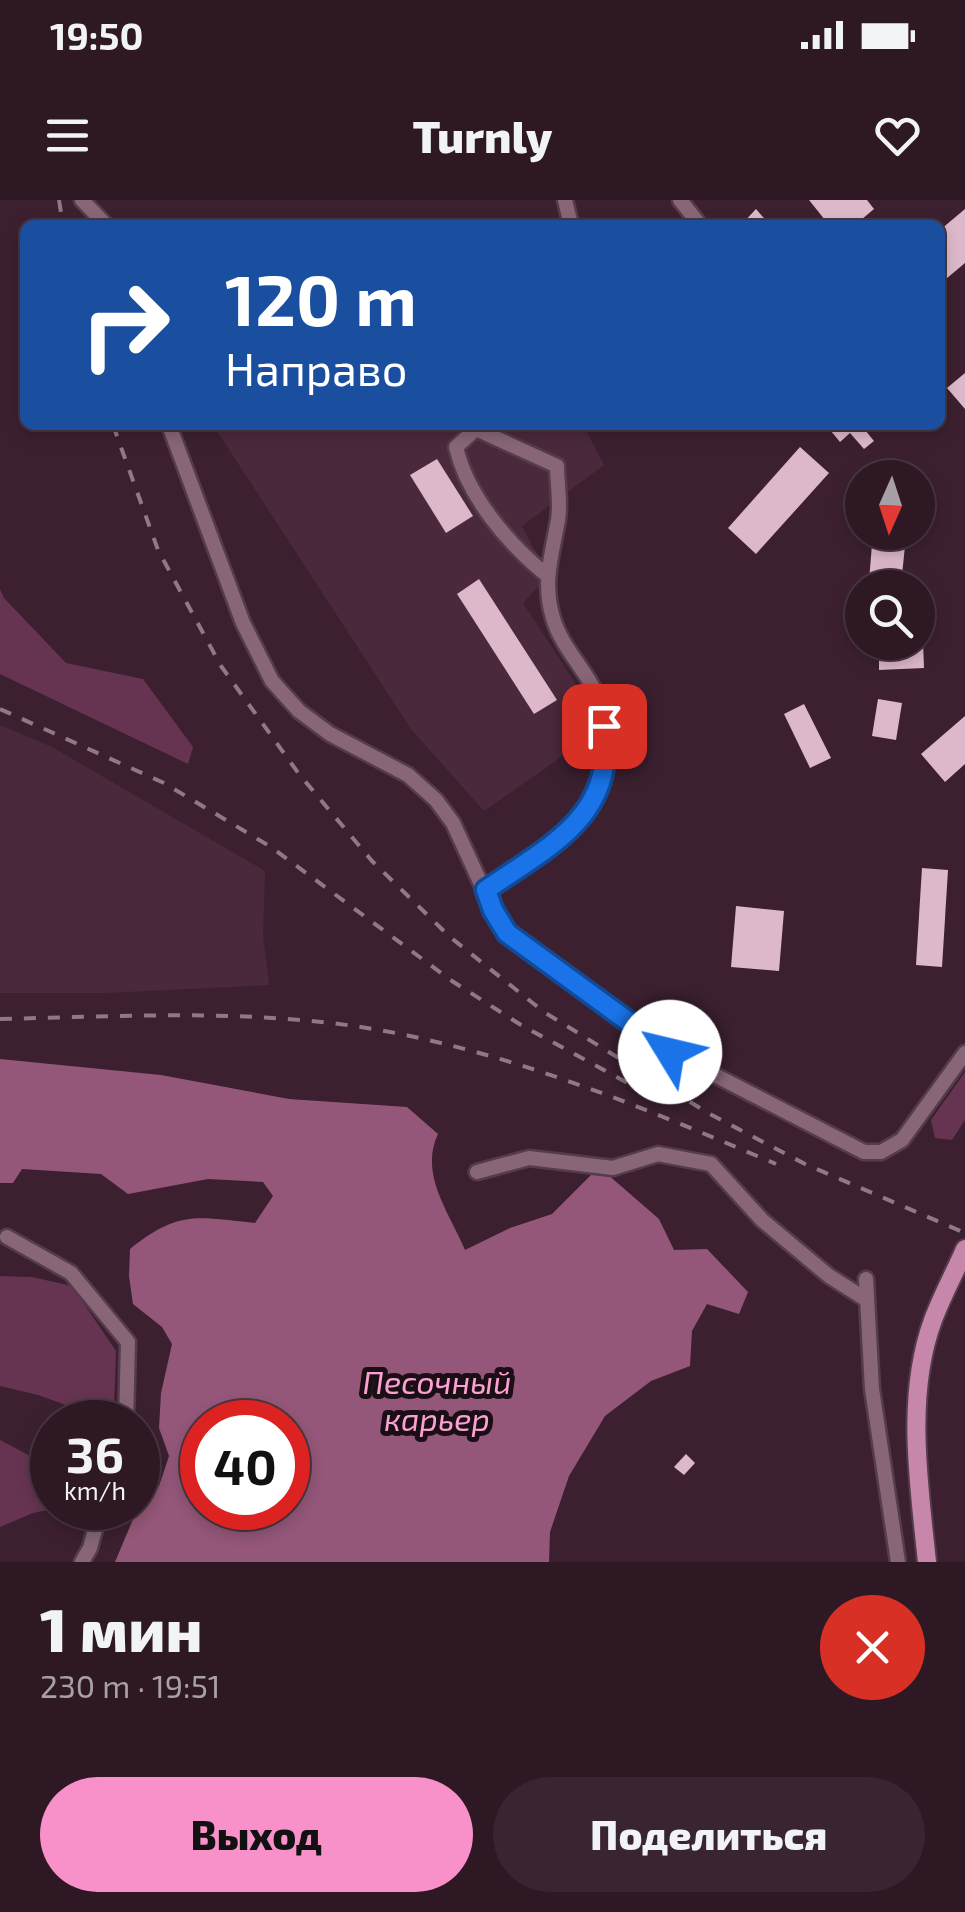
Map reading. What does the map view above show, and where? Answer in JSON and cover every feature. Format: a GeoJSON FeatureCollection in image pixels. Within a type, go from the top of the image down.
{"type":"FeatureCollection","features":[{"type":"Feature","properties":{"kind":"main road"},"geometry":{"type":"LineString","coordinates":[[927,1562],[917,1434],[920,1371],[932,1322],[965,1248]]}},
{"type":"Feature","properties":{"kind":"street"},"geometry":{"type":"LineString","coordinates":[[82,200],[102,212]]}},
{"type":"Feature","properties":{"kind":"street"},"geometry":{"type":"LineString","coordinates":[[680,200],[696,220]]}},
{"type":"Feature","properties":{"kind":"street"},"geometry":{"type":"LineString","coordinates":[[171,430],[244,623],[272,681],[299,711],[330,734],[408,775],[436,800],[453,823],[507,933],[670,1052],[864,1152],[881,1152],[902,1140],[965,1052]]}},
{"type":"Feature","properties":{"kind":"street"},"geometry":{"type":"LineString","coordinates":[[475,430],[456,446],[461,470],[523,556],[548,576]]}},
{"type":"Feature","properties":{"kind":"street"},"geometry":{"type":"LineString","coordinates":[[478,430],[556,466],[559,516],[547,563],[552,619],[601,704],[607,749],[604,774],[593,801],[574,829],[486,890]]}},
{"type":"Feature","properties":{"kind":"street"},"geometry":{"type":"LineString","coordinates":[[476,1172],[529,1158],[613,1168],[658,1154],[711,1164],[762,1220],[830,1276],[867,1300]]}},
{"type":"Feature","properties":{"kind":"street"},"geometry":{"type":"LineString","coordinates":[[8,1237],[72,1273],[128,1342],[127,1400]]}},
{"type":"Feature","properties":{"kind":"street"},"geometry":{"type":"LineString","coordinates":[[866,1279],[872,1389],[898,1562]]}},
{"type":"Feature","properties":{"kind":"street"},"geometry":{"type":"LineString","coordinates":[[82,1562],[95,1530]]}},
{"type":"Feature","properties":{"kind":"shaded area"},"geometry":{"type":"Polygon","coordinates":[[[586,430],[604,465],[522,526],[549,576],[523,603],[604,727],[484,811],[411,729],[217,431],[586,430]]]}},
{"type":"Feature","properties":{"kind":"shaded area"},"geometry":{"type":"Polygon","coordinates":[[[0,589],[4,598],[66,663],[143,679],[193,747],[188,764],[0,674],[0,589]]]}},
{"type":"Feature","properties":{"kind":"shaded area"},"geometry":{"type":"Polygon","coordinates":[[[0,725],[52,747],[265,871],[263,935],[269,985],[106,993],[0,993],[0,725]]]}},
{"type":"Feature","properties":{"kind":"shaded area"},"geometry":{"type":"Polygon","coordinates":[[[965,1072],[965,1120],[952,1140],[935,1138],[931,1120],[965,1072]]]}},
{"type":"Feature","properties":{"kind":"shaded area"},"geometry":{"type":"Polygon","coordinates":[[[0,1276],[32,1277],[72,1286],[116,1351],[114,1400],[52,1400],[0,1386],[0,1276]]]}},
{"type":"Feature","properties":{"kind":"shaded area"},"geometry":{"type":"Polygon","coordinates":[[[0,1440],[30,1456],[30,1514],[0,1527],[0,1440]]]}},
{"type":"Feature","properties":{"kind":"water","name":"Песочный карьер"},"geometry":{"type":"Polygon","coordinates":[[[0,1059],[161,1075],[289,1099],[407,1107],[438,1134],[433,1149],[434,1178],[465,1250],[510,1228],[552,1214],[599,1167],[659,1219],[674,1250],[707,1249],[748,1292],[739,1314],[707,1304],[692,1331],[690,1366],[651,1381],[605,1416],[569,1476],[550,1532],[549,1562],[115,1562],[128,1530],[160,1530],[160,1483],[169,1456],[160,1431],[160,1410],[172,1344],[162,1327],[133,1304],[130,1249],[162,1228],[189,1219],[255,1223],[273,1196],[263,1182],[208,1179],[128,1194],[101,1174],[22,1169],[13,1183],[0,1183],[0,1059]]]}},
{"type":"Feature","properties":{"kind":"building"},"geometry":{"type":"Polygon","coordinates":[[[809,200],[867,200],[874,209],[861,220],[825,220],[809,200]]]}},
{"type":"Feature","properties":{"kind":"building"},"geometry":{"type":"Polygon","coordinates":[[[756,209],[766,220],[746,220],[756,209]]]}},
{"type":"Feature","properties":{"kind":"building"},"geometry":{"type":"Polygon","coordinates":[[[965,209],[965,263],[945,280],[945,226],[965,209]]]}},
{"type":"Feature","properties":{"kind":"building"},"geometry":{"type":"Polygon","coordinates":[[[965,373],[965,409],[947,388],[965,373]]]}},
{"type":"Feature","properties":{"kind":"building"},"geometry":{"type":"Polygon","coordinates":[[[830,430],[865,430],[874,441],[864,449],[850,433],[840,442],[830,430]]]}},
{"type":"Feature","properties":{"kind":"building"},"geometry":{"type":"Polygon","coordinates":[[[800,447],[829,473],[756,554],[728,528],[800,447]]]}},
{"type":"Feature","properties":{"kind":"building"},"geometry":{"type":"Polygon","coordinates":[[[437,459],[473,516],[446,533],[410,475],[437,459]]]}},
{"type":"Feature","properties":{"kind":"building"},"geometry":{"type":"Polygon","coordinates":[[[872,550],[905,550],[903,570],[870,570],[872,550]]]}},
{"type":"Feature","properties":{"kind":"building"},"geometry":{"type":"Polygon","coordinates":[[[479,579],[557,700],[534,714],[457,594],[479,579]]]}},
{"type":"Feature","properties":{"kind":"building"},"geometry":{"type":"Polygon","coordinates":[[[879,660],[924,660],[924,668],[879,670],[879,660]]]}},
{"type":"Feature","properties":{"kind":"building"},"geometry":{"type":"Polygon","coordinates":[[[878,699],[902,703],[896,740],[872,736],[878,699]]]}},
{"type":"Feature","properties":{"kind":"building"},"geometry":{"type":"Polygon","coordinates":[[[804,704],[831,758],[810,768],[784,714],[804,704]]]}},
{"type":"Feature","properties":{"kind":"building"},"geometry":{"type":"Polygon","coordinates":[[[965,716],[965,764],[945,782],[921,754],[965,716]]]}},
{"type":"Feature","properties":{"kind":"building"},"geometry":{"type":"Polygon","coordinates":[[[922,868],[948,870],[942,967],[916,965],[922,868]]]}},
{"type":"Feature","properties":{"kind":"building"},"geometry":{"type":"Polygon","coordinates":[[[736,906],[784,911],[779,971],[731,967],[736,906]]]}},
{"type":"Feature","properties":{"kind":"building"},"geometry":{"type":"Polygon","coordinates":[[[686,1454],[695,1463],[684,1475],[674,1467],[686,1454]]]}},
{"type":"Feature","properties":{"kind":"railway"},"geometry":{"type":"LineString","coordinates":[[59,200],[62,220]]}},
{"type":"Feature","properties":{"kind":"railway"},"geometry":{"type":"LineString","coordinates":[[115,430],[158,550],[221,666],[299,774],[372,861],[450,937],[544,1012],[708,1113],[805,1164],[965,1233]]}},
{"type":"Feature","properties":{"kind":"railway"},"geometry":{"type":"LineString","coordinates":[[0,709],[164,783],[271,847],[452,981],[521,1025],[650,1095]]}},
{"type":"Feature","properties":{"kind":"railway"},"geometry":{"type":"LineString","coordinates":[[0,1019],[257,1017],[410,1036],[550,1075],[776,1164]]}},
{"type":"Feature","properties":{"kind":"route"},"geometry":{"type":"LineString","coordinates":[[604,726],[604,774],[593,801],[574,829],[486,890],[507,933],[670,1052]]}}]}
